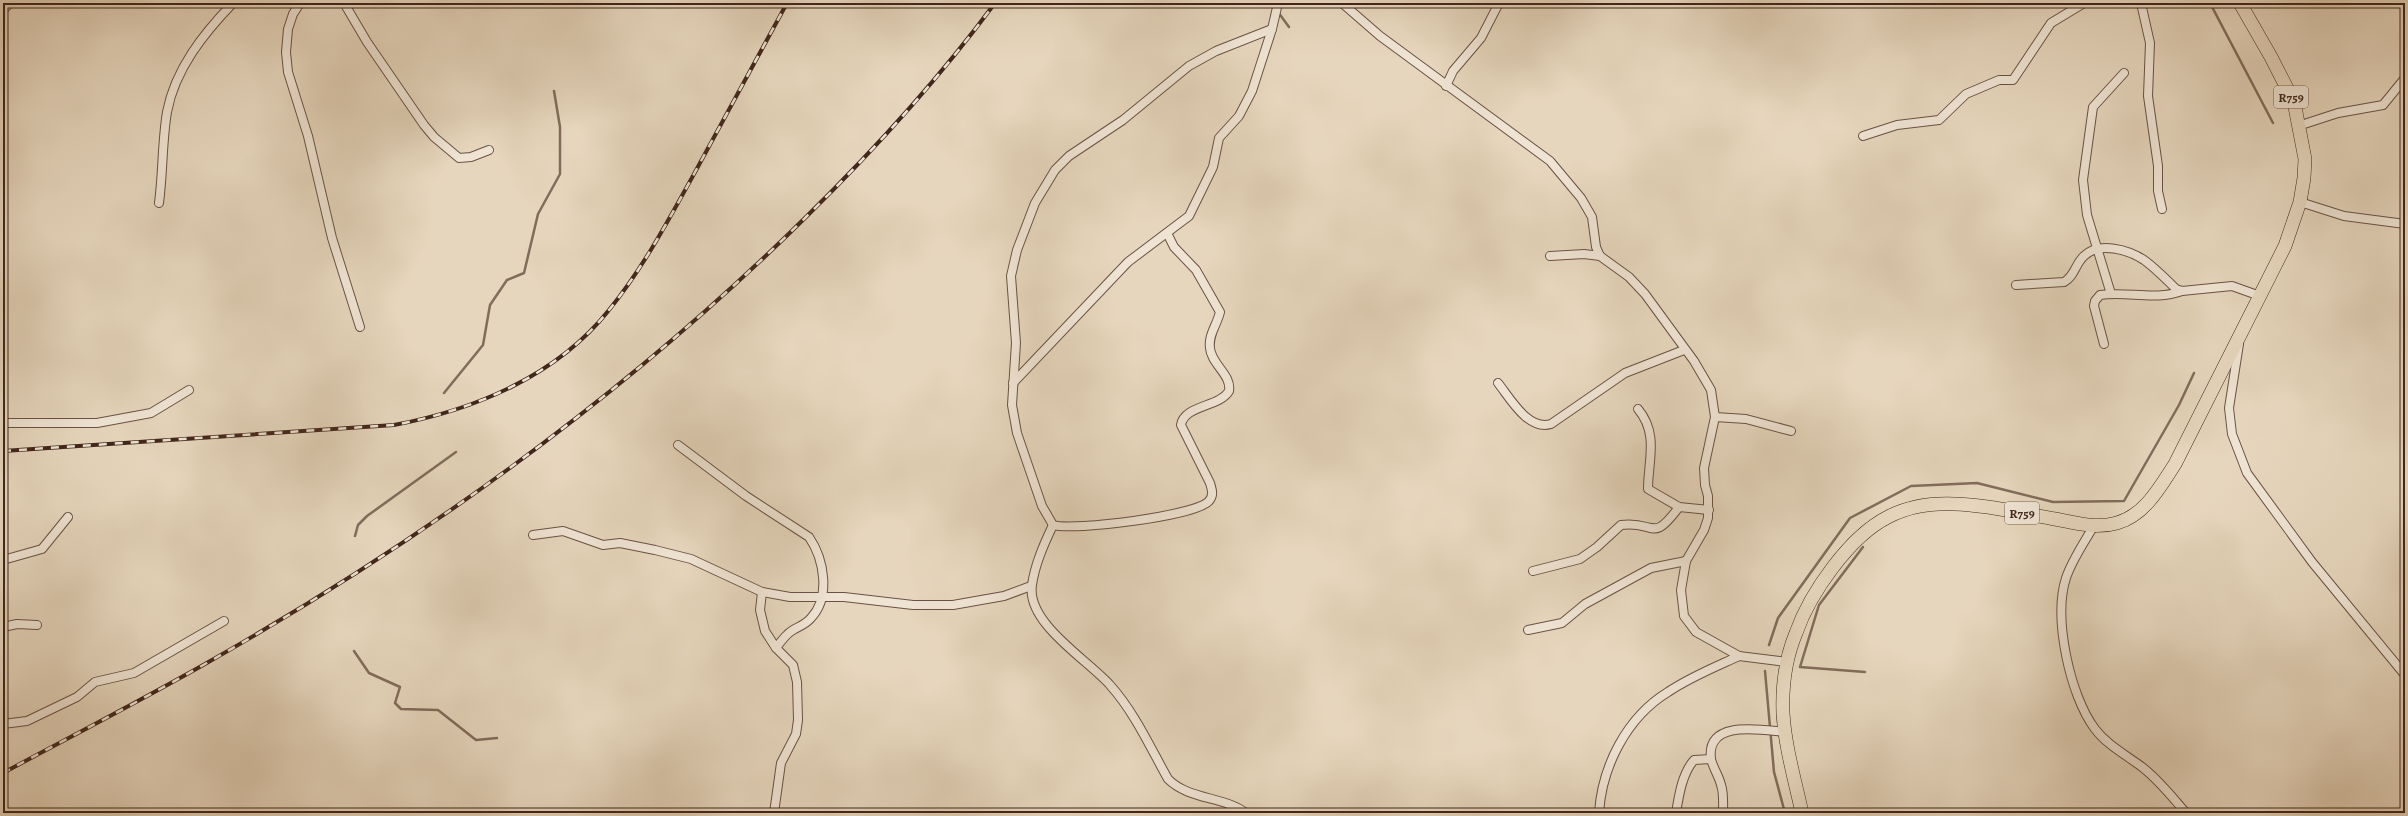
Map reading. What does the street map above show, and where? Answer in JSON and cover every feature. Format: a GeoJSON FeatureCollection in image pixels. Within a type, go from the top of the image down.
{"type":"FeatureCollection","features":[{"type":"Feature","properties":{"kind":"main road","name":"R759"},"geometry":{"type":"LineString","coordinates":[[1802,813],[1785,732],[1783,713],[1787,662],[1796,632],[1813,598],[1849,549],[1866,531],[1887,517],[1910,508],[1933,504],[1955,504],[2093,527],[2117,523],[2137,514],[2155,496],[2175,464],[2285,246],[2300,202],[2305,159],[2294,102],[2271,57],[2240,3]]}},
{"type":"Feature","properties":{"kind":"street"},"geometry":{"type":"LineString","coordinates":[[3,10],[10,3]]}},
{"type":"Feature","properties":{"kind":"street"},"geometry":{"type":"LineString","coordinates":[[159,203],[164,166],[166,123],[174,88],[196,46],[233,3]]}},
{"type":"Feature","properties":{"kind":"street"},"geometry":{"type":"LineString","coordinates":[[300,3],[293,14],[288,29],[286,52],[288,72],[313,156],[332,238],[360,327]]}},
{"type":"Feature","properties":{"kind":"street"},"geometry":{"type":"LineString","coordinates":[[344,3],[367,42],[434,137],[459,158],[471,158],[489,150]]}},
{"type":"Feature","properties":{"kind":"street"},"geometry":{"type":"LineString","coordinates":[[1013,384],[1120,270],[1189,216],[1194,207],[1198,194],[1212,167],[1218,138],[1239,116],[1252,91],[1272,29],[1278,3]]}},
{"type":"Feature","properties":{"kind":"street"},"geometry":{"type":"LineString","coordinates":[[1342,3],[1380,36],[1446,86],[1540,152],[1566,178],[1592,217],[1596,247],[1600,256]]}},
{"type":"Feature","properties":{"kind":"street"},"geometry":{"type":"LineString","coordinates":[[1446,86],[1453,71],[1481,38],[1499,3]]}},
{"type":"Feature","properties":{"kind":"street"},"geometry":{"type":"LineString","coordinates":[[1863,136],[1897,125],[1938,120],[1966,94],[1999,80],[2013,80],[2051,23],[2084,3]]}},
{"type":"Feature","properties":{"kind":"street"},"geometry":{"type":"LineString","coordinates":[[2140,3],[2150,42],[2148,96],[2158,166],[2158,191],[2162,209]]}},
{"type":"Feature","properties":{"kind":"street"},"geometry":{"type":"LineString","coordinates":[[1167,233],[1174,247],[1196,270],[1220,312],[1212,332],[1209,346],[1212,356],[1228,381],[1229,391],[1224,397],[1183,418],[1181,425],[1210,483],[1213,492],[1212,497],[1208,502],[1201,506],[1180,513],[1100,524],[1053,525],[1049,521],[1042,506],[1018,434],[1012,405],[1016,343],[1011,276],[1017,250],[1035,203],[1055,170],[1069,156],[1123,120],[1189,66],[1216,51],[1272,29]]}},
{"type":"Feature","properties":{"kind":"street"},"geometry":{"type":"LineString","coordinates":[[2111,294],[2087,215],[2083,180],[2092,112],[2095,104],[2124,73]]}},
{"type":"Feature","properties":{"kind":"street"},"geometry":{"type":"LineString","coordinates":[[2298,126],[2338,113],[2383,105],[2405,78]]}},
{"type":"Feature","properties":{"kind":"street"},"geometry":{"type":"LineString","coordinates":[[2300,202],[2344,216],[2405,224]]}},
{"type":"Feature","properties":{"kind":"street"},"geometry":{"type":"LineString","coordinates":[[2016,285],[2064,282],[2071,278],[2083,256],[2097,249],[2109,248],[2144,260],[2176,289],[2182,291]]}},
{"type":"Feature","properties":{"kind":"street"},"geometry":{"type":"LineString","coordinates":[[1550,256],[1584,254],[1600,256],[1629,277],[1645,294],[1711,390],[1715,417],[1704,468],[1709,510],[1704,530],[1686,561],[1681,590],[1684,616],[1696,632],[1739,656],[1787,662]]}},
{"type":"Feature","properties":{"kind":"street"},"geometry":{"type":"LineString","coordinates":[[2104,344],[2094,306],[2095,301],[2100,295],[2124,293],[2162,297],[2182,291],[2232,286],[2260,296]]}},
{"type":"Feature","properties":{"kind":"street"},"geometry":{"type":"LineString","coordinates":[[2242,331],[2230,408],[2232,434],[2248,473],[2312,562],[2405,675]]}},
{"type":"Feature","properties":{"kind":"street"},"geometry":{"type":"LineString","coordinates":[[1498,383],[1526,417],[1539,425],[1544,426],[1551,424],[1625,373],[1684,350]]}},
{"type":"Feature","properties":{"kind":"street"},"geometry":{"type":"LineString","coordinates":[[3,423],[97,423],[151,413],[189,390]]}},
{"type":"Feature","properties":{"kind":"street"},"geometry":{"type":"LineString","coordinates":[[1638,410],[1644,417],[1652,440],[1648,489],[1680,507],[1709,510]]}},
{"type":"Feature","properties":{"kind":"street"},"geometry":{"type":"LineString","coordinates":[[1715,417],[1746,419],[1791,431]]}},
{"type":"Feature","properties":{"kind":"street"},"geometry":{"type":"LineString","coordinates":[[678,445],[746,496],[809,537],[820,562],[823,596],[822,602],[812,617],[785,636],[776,648]]}},
{"type":"Feature","properties":{"kind":"street"},"geometry":{"type":"LineString","coordinates":[[1533,571],[1580,559],[1597,547],[1620,525],[1658,529],[1668,522],[1680,507]]}},
{"type":"Feature","properties":{"kind":"street"},"geometry":{"type":"LineString","coordinates":[[3,560],[42,549],[68,517]]}},
{"type":"Feature","properties":{"kind":"street"},"geometry":{"type":"LineString","coordinates":[[1053,525],[1039,557],[1031,586],[1038,612],[1046,626],[1109,684],[1122,698],[1138,723],[1168,778],[1174,785],[1189,792],[1237,806],[1246,813]]}},
{"type":"Feature","properties":{"kind":"street"},"geometry":{"type":"LineString","coordinates":[[2093,527],[2066,578],[2063,637],[2072,680],[2095,729],[2113,746],[2158,782],[2186,813]]}},
{"type":"Feature","properties":{"kind":"street"},"geometry":{"type":"LineString","coordinates":[[533,535],[563,531],[603,545],[620,543],[655,550],[690,559],[762,592],[790,597],[823,596],[863,598],[913,605],[953,605],[985,600],[1031,586]]}},
{"type":"Feature","properties":{"kind":"street"},"geometry":{"type":"LineString","coordinates":[[1528,630],[1562,623],[1585,604],[1651,568],[1686,561]]}},
{"type":"Feature","properties":{"kind":"street"},"geometry":{"type":"LineString","coordinates":[[762,592],[761,620],[765,631],[776,648],[793,665],[796,672],[798,720],[794,740],[781,763],[774,813]]}},
{"type":"Feature","properties":{"kind":"street"},"geometry":{"type":"LineString","coordinates":[[3,724],[27,722],[77,697],[95,682],[134,673],[224,621]]}},
{"type":"Feature","properties":{"kind":"street"},"geometry":{"type":"LineString","coordinates":[[3,627],[18,624],[37,625]]}},
{"type":"Feature","properties":{"kind":"street"},"geometry":{"type":"LineString","coordinates":[[1599,813],[1600,798],[1608,766],[1629,728],[1666,692],[1739,656]]}},
{"type":"Feature","properties":{"kind":"street"},"geometry":{"type":"LineString","coordinates":[[1724,813],[1722,787],[1711,759],[1714,741],[1728,730],[1785,732]]}},
{"type":"Feature","properties":{"kind":"street"},"geometry":{"type":"LineString","coordinates":[[1676,813],[1679,796],[1690,765],[1694,760],[1711,759]]}},
{"type":"Feature","properties":{"kind":"waterway"},"geometry":{"type":"LineString","coordinates":[[2210,3],[2273,123]]}},
{"type":"Feature","properties":{"kind":"waterway"},"geometry":{"type":"LineString","coordinates":[[1278,12],[1289,27]]}},
{"type":"Feature","properties":{"kind":"waterway"},"geometry":{"type":"LineString","coordinates":[[444,393],[483,345],[490,305],[507,280],[524,273],[538,214],[560,174],[560,127],[554,91]]}},
{"type":"Feature","properties":{"kind":"waterway"},"geometry":{"type":"LineString","coordinates":[[1769,645],[1778,618],[1850,518],[1911,486],[1977,483],[2053,502],[2124,501],[2179,405],[2194,373]]}},
{"type":"Feature","properties":{"kind":"waterway"},"geometry":{"type":"LineString","coordinates":[[355,536],[358,525],[367,516],[456,452]]}},
{"type":"Feature","properties":{"kind":"waterway"},"geometry":{"type":"LineString","coordinates":[[1863,547],[1819,605],[1800,667],[1865,672]]}},
{"type":"Feature","properties":{"kind":"waterway"},"geometry":{"type":"LineString","coordinates":[[354,651],[369,673],[400,687],[395,703],[401,709],[438,710],[476,740],[497,738]]}},
{"type":"Feature","properties":{"kind":"waterway"},"geometry":{"type":"LineString","coordinates":[[1765,671],[1774,772],[1785,813]]}},
{"type":"Feature","properties":{"kind":"railway"},"geometry":{"type":"LineString","coordinates":[[3,451],[394,425],[454,410],[512,387],[565,354],[588,333],[609,310],[633,278],[675,209],[787,3]]}},
{"type":"Feature","properties":{"kind":"railway"},"geometry":{"type":"LineString","coordinates":[[3,773],[129,706],[286,617],[444,515],[595,403],[668,344],[738,282],[806,217],[905,114],[951,60],[995,3]]}}]}
